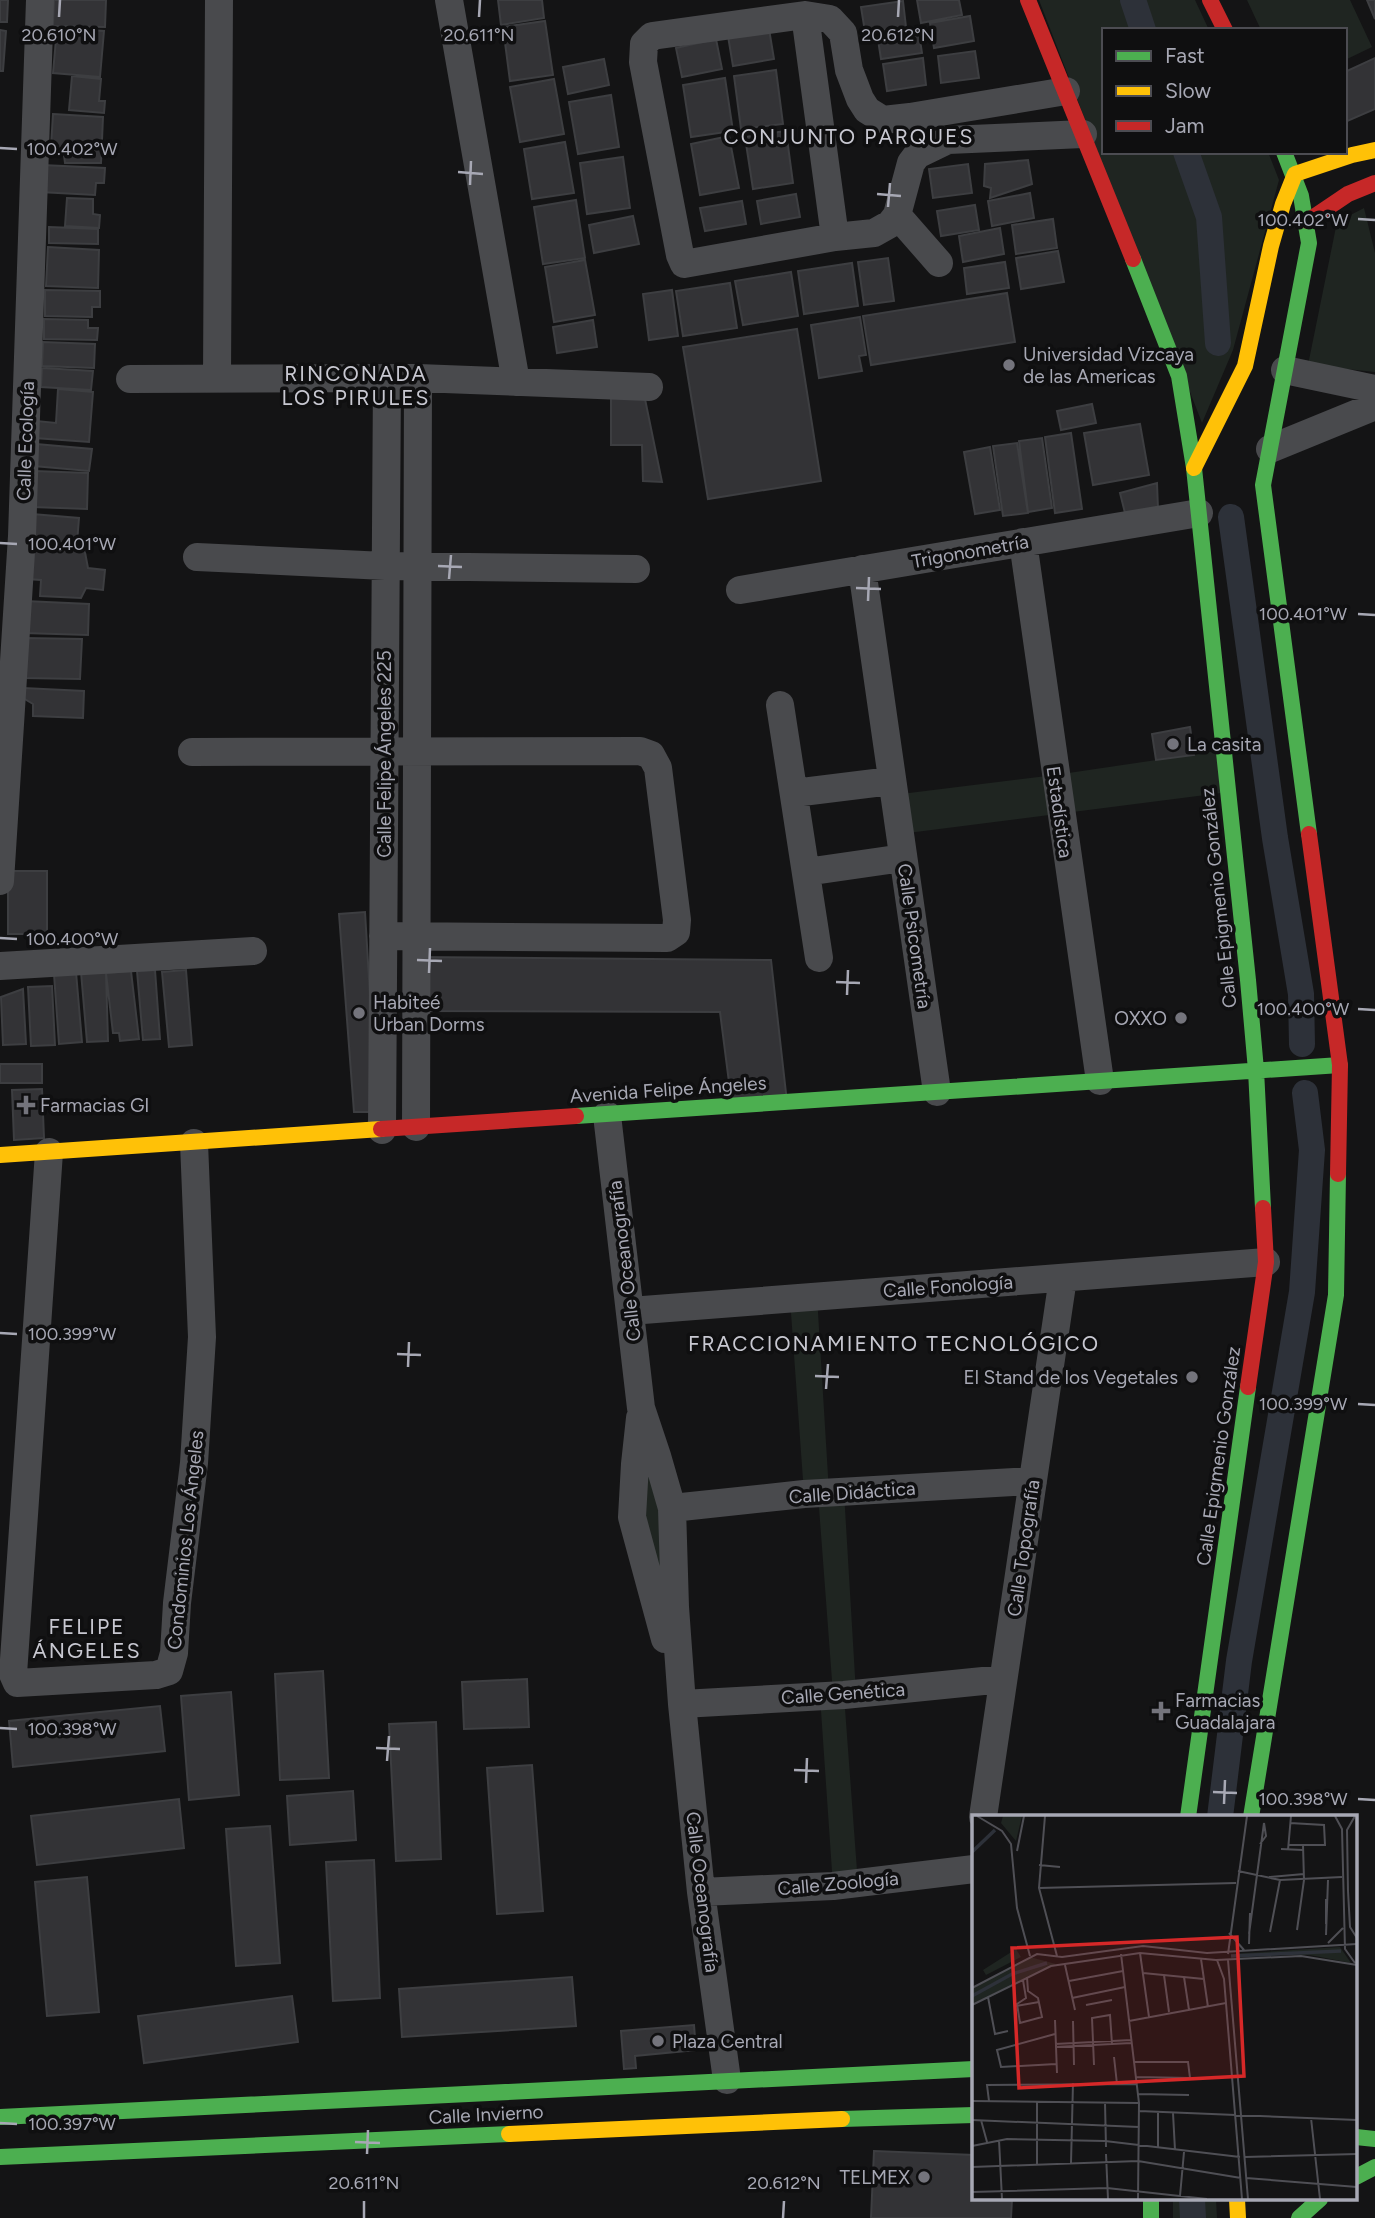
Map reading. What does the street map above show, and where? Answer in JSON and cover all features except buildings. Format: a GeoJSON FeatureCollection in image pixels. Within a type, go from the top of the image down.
{"type":"FeatureCollection","features":[{"type":"Feature","properties":{"kind":"main road","name":"Calle Epigmenio González"},"geometry":{"type":"LineString","coordinates":[[1028,0],[1179,376],[1199,513],[1256,1070],[1266,1262],[1188,1815]]}},
{"type":"Feature","properties":{"kind":"main road"},"geometry":{"type":"LineString","coordinates":[[1210,0],[1224,28]]}},
{"type":"Feature","properties":{"kind":"main road"},"geometry":{"type":"LineString","coordinates":[[1194,468],[1245,366],[1270,246],[1295,174],[1375,150]]}},
{"type":"Feature","properties":{"kind":"main road"},"geometry":{"type":"LineString","coordinates":[[1251,1815],[1336,1295],[1340,1065],[1263,485],[1309,243],[1308,221],[1295,174],[1285,154]]}},
{"type":"Feature","properties":{"kind":"main road"},"geometry":{"type":"LineString","coordinates":[[1308,221],[1345,194],[1375,183]]}},
{"type":"Feature","properties":{"kind":"main road","name":"Avenida Felipe Ángeles"},"geometry":{"type":"LineString","coordinates":[[0,1156],[1340,1065]]}},
{"type":"Feature","properties":{"kind":"main road","name":"Calle Invierno"},"geometry":{"type":"LineString","coordinates":[[0,2117],[727,2080],[971,2071]]}},
{"type":"Feature","properties":{"kind":"main road","name":"Calle Invierno"},"geometry":{"type":"LineString","coordinates":[[0,2157],[958,2113],[972,2115]]}},
{"type":"Feature","properties":{"kind":"main road"},"geometry":{"type":"LineString","coordinates":[[1358,2176],[1375,2167]]}},
{"type":"Feature","properties":{"kind":"main road"},"geometry":{"type":"LineString","coordinates":[[1151,2200],[1151,2218]]}},
{"type":"Feature","properties":{"kind":"main road"},"geometry":{"type":"LineString","coordinates":[[1237,2200],[1238,2218]]}},
{"type":"Feature","properties":{"kind":"main road"},"geometry":{"type":"LineString","coordinates":[[1299,2218],[1319,2200]]}},
{"type":"Feature","properties":{"kind":"street","name":"Calle Ecología"},"geometry":{"type":"LineString","coordinates":[[0,881],[11,534],[40,0]]}},
{"type":"Feature","properties":{"kind":"street"},"geometry":{"type":"LineString","coordinates":[[217,379],[219,0]]}},
{"type":"Feature","properties":{"kind":"street"},"geometry":{"type":"LineString","coordinates":[[449,0],[516,382]]}},
{"type":"Feature","properties":{"kind":"street"},"geometry":{"type":"LineString","coordinates":[[1066,91],[883,120],[867,110],[849,70],[843,33],[830,19],[805,15],[652,36],[644,44],[643,62],[680,255],[684,264],[835,237],[874,233],[890,224],[897,215],[911,163],[917,155],[948,140],[1083,134]]}},
{"type":"Feature","properties":{"kind":"street"},"geometry":{"type":"LineString","coordinates":[[805,15],[835,237]]}},
{"type":"Feature","properties":{"kind":"street"},"geometry":{"type":"LineString","coordinates":[[953,109],[960,138]]}},
{"type":"Feature","properties":{"kind":"street"},"geometry":{"type":"LineString","coordinates":[[897,215],[939,263]]}},
{"type":"Feature","properties":{"kind":"street"},"geometry":{"type":"LineString","coordinates":[[1285,370],[1375,389]]}},
{"type":"Feature","properties":{"kind":"street","name":"Calle Felipe Ángeles 225"},"geometry":{"type":"LineString","coordinates":[[382,1130],[387,378]]}},
{"type":"Feature","properties":{"kind":"street"},"geometry":{"type":"LineString","coordinates":[[130,379],[418,378],[649,387]]}},
{"type":"Feature","properties":{"kind":"street","name":"Calle Felipe Ángeles 225"},"geometry":{"type":"LineString","coordinates":[[416,1127],[418,378]]}},
{"type":"Feature","properties":{"kind":"street"},"geometry":{"type":"LineString","coordinates":[[1270,449],[1375,406]]}},
{"type":"Feature","properties":{"kind":"street","name":"Trigonometría"},"geometry":{"type":"LineString","coordinates":[[740,590],[1199,513]]}},
{"type":"Feature","properties":{"kind":"street","name":"Estadística"},"geometry":{"type":"LineString","coordinates":[[1023,542],[1100,1081]]}},
{"type":"Feature","properties":{"kind":"street"},"geometry":{"type":"LineString","coordinates":[[197,557],[386,566],[636,569]]}},
{"type":"Feature","properties":{"kind":"street","name":"Calle Psicometría"},"geometry":{"type":"LineString","coordinates":[[862,569],[937,1092]]}},
{"type":"Feature","properties":{"kind":"street"},"geometry":{"type":"LineString","coordinates":[[780,705],[819,958]]}},
{"type":"Feature","properties":{"kind":"street"},"geometry":{"type":"LineString","coordinates":[[192,752],[640,751],[651,755],[658,768],[677,920],[676,932],[667,937],[383,936]]}},
{"type":"Feature","properties":{"kind":"street"},"geometry":{"type":"LineString","coordinates":[[794,793],[891,781]]}},
{"type":"Feature","properties":{"kind":"street"},"geometry":{"type":"LineString","coordinates":[[806,872],[903,858]]}},
{"type":"Feature","properties":{"kind":"street"},"geometry":{"type":"LineString","coordinates":[[0,966],[253,951]]}},
{"type":"Feature","properties":{"kind":"street","name":"Calle Oceanografía"},"geometry":{"type":"LineString","coordinates":[[607,1115],[641,1408],[672,1508],[682,1704],[701,1892],[727,2080]]}},
{"type":"Feature","properties":{"kind":"street","name":"Condominios Los Ángeles"},"geometry":{"type":"LineString","coordinates":[[49,1152],[13,1674],[17,1683],[156,1675],[169,1671],[174,1653],[177,1603],[194,1462],[202,1336],[194,1143]]}},
{"type":"Feature","properties":{"kind":"street","name":"Calle Fonología"},"geometry":{"type":"LineString","coordinates":[[630,1311],[1266,1262]]}},
{"type":"Feature","properties":{"kind":"street","name":"Calle Topografía"},"geometry":{"type":"LineString","coordinates":[[983,1815],[1063,1278]]}},
{"type":"Feature","properties":{"kind":"street","name":"Calle Oceanografía"},"geometry":{"type":"LineString","coordinates":[[641,1408],[632,1517],[682,1704]]}},
{"type":"Feature","properties":{"kind":"street","name":"Calle Didáctica"},"geometry":{"type":"LineString","coordinates":[[672,1508],[804,1494],[1032,1481]]}},
{"type":"Feature","properties":{"kind":"street","name":"Calle Genética"},"geometry":{"type":"LineString","coordinates":[[682,1704],[844,1695],[1003,1679]]}},
{"type":"Feature","properties":{"kind":"street","name":"Calle Zoología"},"geometry":{"type":"LineString","coordinates":[[701,1892],[833,1886],[972,1868]]}},
{"type":"Feature","properties":{"kind":"shaded area"},"geometry":{"type":"Polygon","coordinates":[[[1039,0],[1195,0],[1208,28],[1102,28],[1102,154],[1269,154],[1279,180],[1233,350],[1202,423],[1039,0]]]}},
{"type":"Feature","properties":{"kind":"shaded area"},"geometry":{"type":"Polygon","coordinates":[[[1247,0],[1350,0],[1372,47],[1347,59],[1347,28],[1260,28],[1247,0]]]}},
{"type":"Feature","properties":{"kind":"shaded area"},"geometry":{"type":"Polygon","coordinates":[[[1364,208],[1375,253],[1375,372],[1308,365],[1337,222],[1364,208]]]}},
{"type":"Feature","properties":{"kind":"shaded area"},"geometry":{"type":"Polygon","coordinates":[[[1224,750],[1229,792],[900,834],[893,795],[1224,750]]]}},
{"type":"Feature","properties":{"kind":"shaded area"},"geometry":{"type":"Polygon","coordinates":[[[817,1296],[829,1492],[844,1492],[856,1693],[844,1695],[858,1884],[833,1886],[820,1696],[833,1694],[818,1494],[804,1494],[790,1299],[817,1296]]]}},
{"type":"Feature","properties":{"kind":"shaded area"},"geometry":{"type":"Polygon","coordinates":[[[645,1443],[670,1509],[663,1583],[638,1519],[645,1443]]]}},
{"type":"Feature","properties":{"kind":"shaded area"},"geometry":{"type":"Polygon","coordinates":[[[1173,2200],[1216,2200],[1217,2218],[1173,2218],[1173,2200]]]}},
{"type":"Feature","properties":{"kind":"waterway"},"geometry":{"type":"LineString","coordinates":[[1133,0],[1142,28]]}},
{"type":"Feature","properties":{"kind":"waterway"},"geometry":{"type":"LineString","coordinates":[[1187,154],[1209,217],[1218,343]]}},
{"type":"Feature","properties":{"kind":"waterway"},"geometry":{"type":"LineString","coordinates":[[1231,517],[1275,838],[1301,994],[1302,1044]]}},
{"type":"Feature","properties":{"kind":"waterway"},"geometry":{"type":"LineString","coordinates":[[1220,1815],[1239,1661],[1302,1292],[1312,1150],[1305,1093]]}},
{"type":"Feature","properties":{"kind":"waterway"},"geometry":{"type":"LineString","coordinates":[[1192,2200],[1193,2218]]}},
{"type":"Feature","properties":{"kind":"traffic: fast"},"geometry":{"type":"LineString","coordinates":[[1285,154],[1301,196],[1309,243],[1263,485],[1309,834]]}},
{"type":"Feature","properties":{"kind":"traffic: fast"},"geometry":{"type":"LineString","coordinates":[[1133,259],[1179,376],[1194,468],[1248,980],[1263,1208]]}},
{"type":"Feature","properties":{"kind":"traffic: fast"},"geometry":{"type":"LineString","coordinates":[[576,1116],[1340,1065]]}},
{"type":"Feature","properties":{"kind":"traffic: fast"},"geometry":{"type":"LineString","coordinates":[[1251,1815],[1336,1295],[1338,1174]]}},
{"type":"Feature","properties":{"kind":"traffic: fast"},"geometry":{"type":"LineString","coordinates":[[1188,1815],[1248,1387]]}},
{"type":"Feature","properties":{"kind":"traffic: fast"},"geometry":{"type":"LineString","coordinates":[[0,2117],[972,2069]]}},
{"type":"Feature","properties":{"kind":"traffic: fast"},"geometry":{"type":"LineString","coordinates":[[842,2119],[972,2115]]}},
{"type":"Feature","properties":{"kind":"traffic: fast"},"geometry":{"type":"LineString","coordinates":[[0,2157],[509,2134]]}},
{"type":"Feature","properties":{"kind":"traffic: fast"},"geometry":{"type":"LineString","coordinates":[[1358,2137],[1375,2139]]}},
{"type":"Feature","properties":{"kind":"traffic: fast"},"geometry":{"type":"LineString","coordinates":[[1358,2176],[1375,2167]]}},
{"type":"Feature","properties":{"kind":"traffic: fast"},"geometry":{"type":"LineString","coordinates":[[1151,2200],[1151,2218]]}},
{"type":"Feature","properties":{"kind":"traffic: fast"},"geometry":{"type":"LineString","coordinates":[[1299,2218],[1319,2200]]}},
{"type":"Feature","properties":{"kind":"traffic: slow"},"geometry":{"type":"LineString","coordinates":[[1194,468],[1245,366],[1271,246],[1295,174],[1375,150]]}},
{"type":"Feature","properties":{"kind":"traffic: slow"},"geometry":{"type":"LineString","coordinates":[[0,1155],[381,1129]]}},
{"type":"Feature","properties":{"kind":"traffic: slow"},"geometry":{"type":"LineString","coordinates":[[509,2134],[842,2119]]}},
{"type":"Feature","properties":{"kind":"traffic: slow"},"geometry":{"type":"LineString","coordinates":[[1237,2200],[1238,2218]]}},
{"type":"Feature","properties":{"kind":"traffic: jam"},"geometry":{"type":"LineString","coordinates":[[1028,0],[1133,259]]}},
{"type":"Feature","properties":{"kind":"traffic: jam"},"geometry":{"type":"LineString","coordinates":[[1210,0],[1224,28]]}},
{"type":"Feature","properties":{"kind":"traffic: jam"},"geometry":{"type":"LineString","coordinates":[[1308,221],[1348,194],[1375,183]]}},
{"type":"Feature","properties":{"kind":"traffic: jam"},"geometry":{"type":"LineString","coordinates":[[1309,834],[1340,1065],[1338,1174]]}},
{"type":"Feature","properties":{"kind":"traffic: jam"},"geometry":{"type":"LineString","coordinates":[[381,1129],[576,1116]]}},
{"type":"Feature","properties":{"kind":"traffic: jam"},"geometry":{"type":"LineString","coordinates":[[1248,1387],[1266,1262],[1263,1208]]}},
{"type":"Feature","properties":{"kind":"place","name":"Universidad Vizcaya de las Americas"},"geometry":{"type":"Point","coordinates":[1009,365]}},
{"type":"Feature","properties":{"kind":"place","name":"La casita"},"geometry":{"type":"Point","coordinates":[1173,744]}},
{"type":"Feature","properties":{"kind":"place","name":"Habiteé Urban Dorms"},"geometry":{"type":"Point","coordinates":[359,1013]}},
{"type":"Feature","properties":{"kind":"place","name":"OXXO"},"geometry":{"type":"Point","coordinates":[1181,1018]}},
{"type":"Feature","properties":{"kind":"place","name":"Farmacias GI"},"geometry":{"type":"Point","coordinates":[26,1105]}},
{"type":"Feature","properties":{"kind":"place","name":"El Stand de los Vegetales"},"geometry":{"type":"Point","coordinates":[1192,1377]}},
{"type":"Feature","properties":{"kind":"place","name":"Farmacias Guadalajara"},"geometry":{"type":"Point","coordinates":[1161,1711]}},
{"type":"Feature","properties":{"kind":"place","name":"Plaza Central"},"geometry":{"type":"Point","coordinates":[658,2041]}},
{"type":"Feature","properties":{"kind":"place","name":"TELMEX"},"geometry":{"type":"Point","coordinates":[924,2177]}},
{"type":"Feature","properties":{"kind":"district","name":"CONJUNTO PARQUES"},"geometry":{"type":"Point","coordinates":[849,137]}},
{"type":"Feature","properties":{"kind":"district","name":"RINCONADA LOS PIRULES"},"geometry":{"type":"Point","coordinates":[356,386]}},
{"type":"Feature","properties":{"kind":"district","name":"FRACCIONAMIENTO TECNOLÓGICO"},"geometry":{"type":"Point","coordinates":[894,1344]}},
{"type":"Feature","properties":{"kind":"district","name":"FELIPE ÁNGELES"},"geometry":{"type":"Point","coordinates":[87,1639]}}]}
